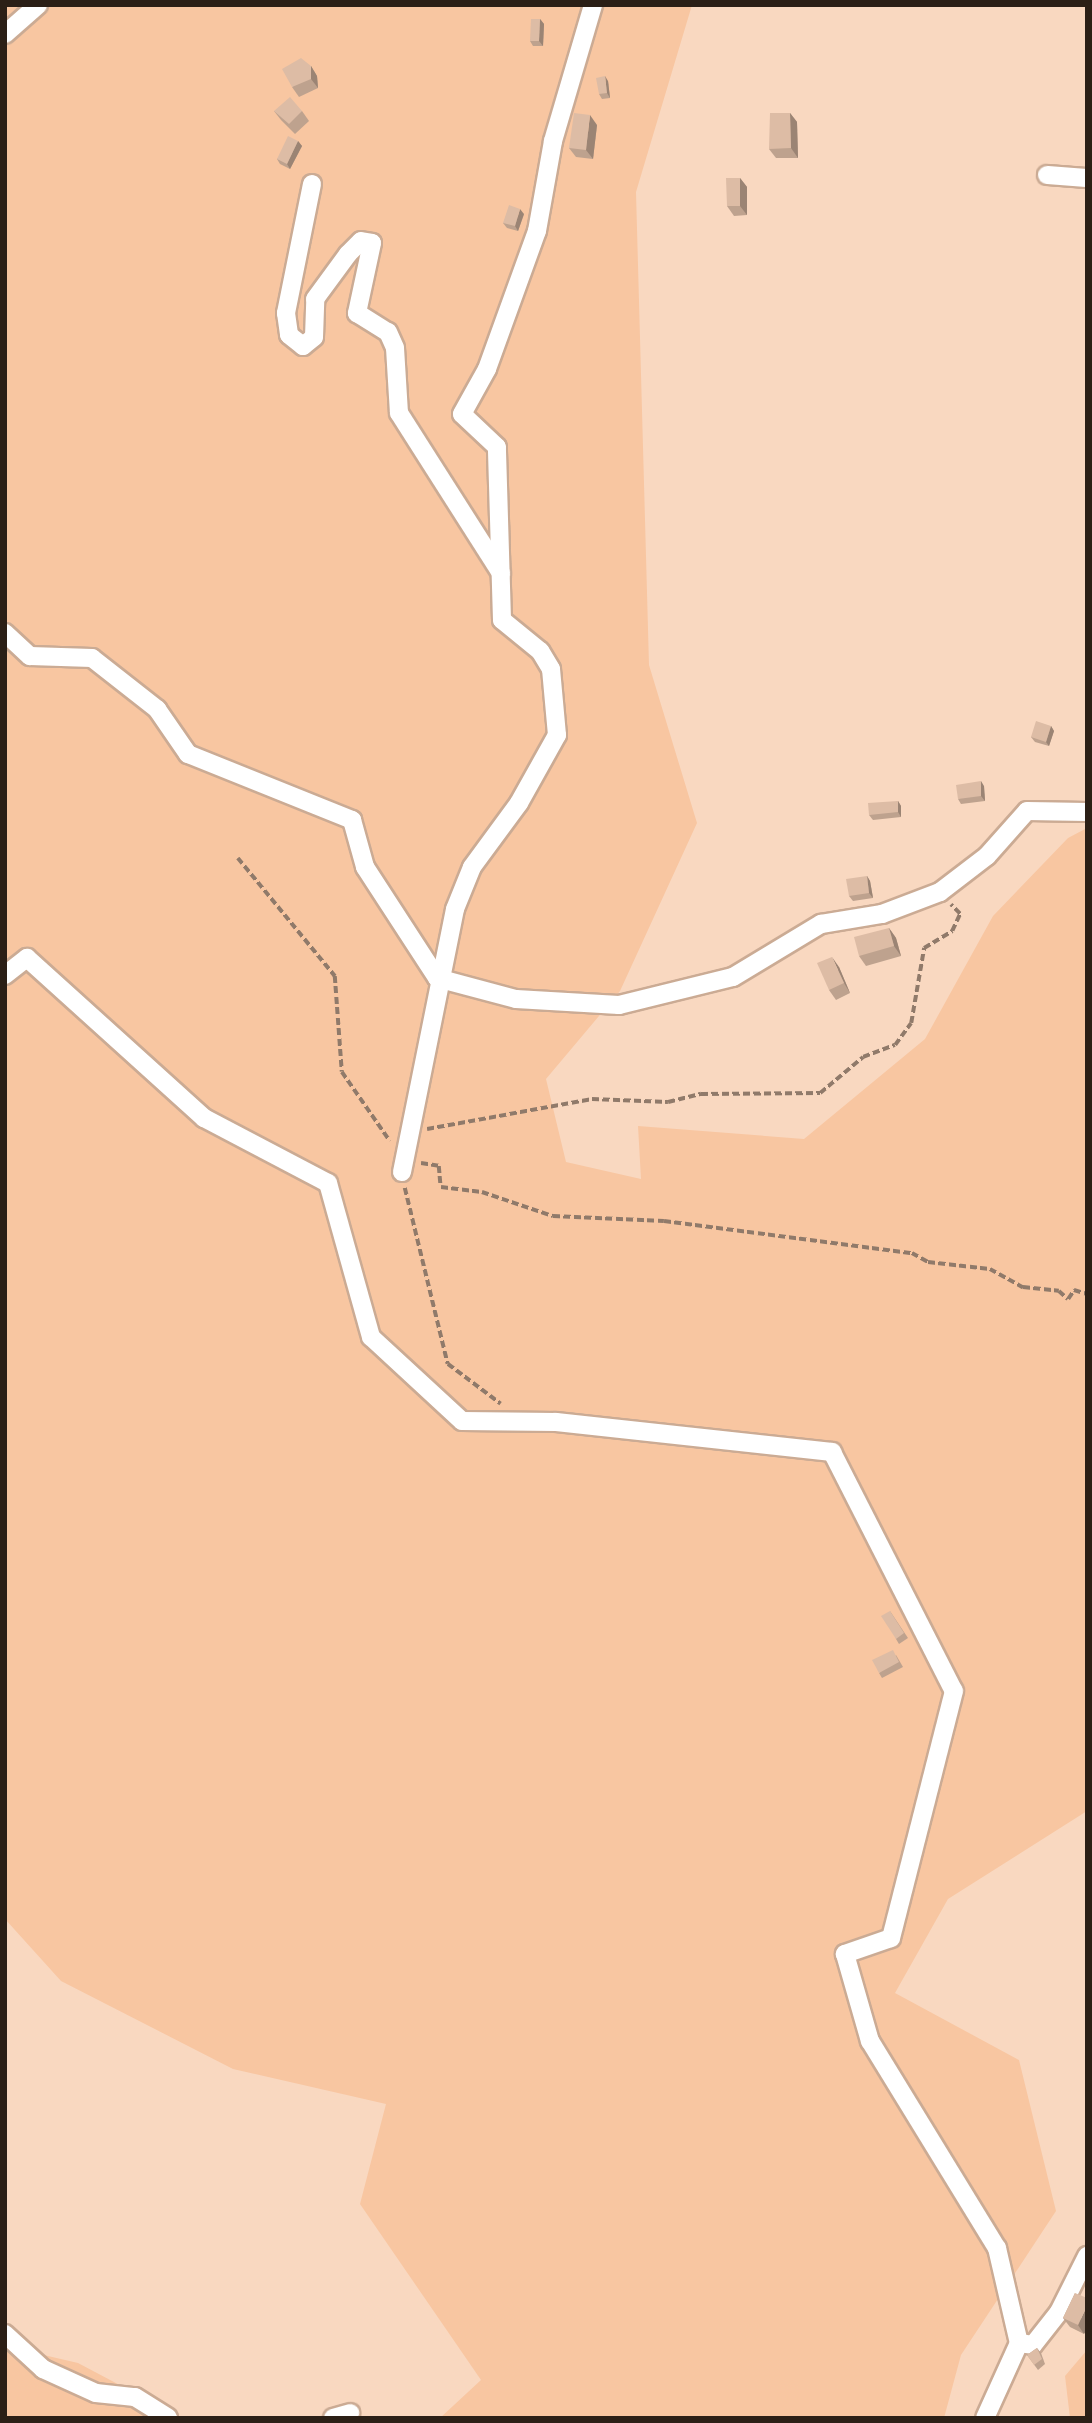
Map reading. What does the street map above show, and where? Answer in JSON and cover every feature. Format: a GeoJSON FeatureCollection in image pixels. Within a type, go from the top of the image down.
{"type":"FeatureCollection","features":[{"type":"Feature","properties":{"kind":"street"},"geometry":{"type":"LineString","coordinates":[[5,34],[38,5]]}},
{"type":"Feature","properties":{"kind":"street"},"geometry":{"type":"LineString","coordinates":[[401,1172],[437,978],[472,867],[519,803],[557,735],[551,669],[540,651],[502,620],[497,447],[462,414],[487,369],[537,231],[553,141],[593,5]]}},
{"type":"Feature","properties":{"kind":"street"},"geometry":{"type":"LineString","coordinates":[[1047,176],[1087,178]]}},
{"type":"Feature","properties":{"kind":"street"},"geometry":{"type":"LineString","coordinates":[[312,184],[286,313],[289,335],[303,346],[314,337],[315,299],[348,254],[361,241],[372,243],[358,313],[388,332],[396,348],[399,413],[501,573]]}},
{"type":"Feature","properties":{"kind":"street"},"geometry":{"type":"LineString","coordinates":[[5,633],[30,656],[92,659],[157,709],[188,754],[352,820],[365,867],[437,978],[516,999],[618,1005],[733,977],[821,924],[911,904],[940,892],[987,856],[1027,811],[1087,812]]}},
{"type":"Feature","properties":{"kind":"street"},"geometry":{"type":"LineString","coordinates":[[5,975],[27,958],[204,1118],[328,1183],[372,1337],[462,1421],[525,1422],[832,1452],[954,1691],[891,1938],[845,1954],[870,2041],[997,2248],[1019,2343],[985,2418]]}},
{"type":"Feature","properties":{"kind":"street"},"geometry":{"type":"LineString","coordinates":[[1019,2343],[1033,2345],[1059,2312],[1087,2256]]}},
{"type":"Feature","properties":{"kind":"street"},"geometry":{"type":"LineString","coordinates":[[5,2334],[43,2369],[71,2384],[135,2397],[168,2418]]}},
{"type":"Feature","properties":{"kind":"path"},"geometry":{"type":"LineString","coordinates":[[238,858],[335,976],[342,1072],[391,1142],[401,1172],[448,1364],[525,1422]]}},
{"type":"Feature","properties":{"kind":"path"},"geometry":{"type":"LineString","coordinates":[[423,1131],[592,1099],[668,1102],[701,1094],[820,1093],[863,1057],[895,1045],[911,1023],[924,948],[953,931],[960,914],[952,905],[911,904]]}},
{"type":"Feature","properties":{"kind":"path"},"geometry":{"type":"LineString","coordinates":[[401,1172],[432,1162],[441,1186],[482,1192],[553,1216],[664,1220],[912,1254],[928,1262],[990,1269],[1023,1287],[1059,1291],[1068,1299],[1074,1290],[1087,1294]]}},
{"type":"Feature","properties":{"kind":"shaded area"},"geometry":{"type":"Polygon","coordinates":[[[5,5],[692,5],[636,192],[649,665],[697,823],[620,991],[546,1079],[566,1162],[641,1179],[638,1126],[804,1139],[925,1039],[993,916],[1068,838],[1087,828],[1087,1811],[948,1899],[895,1993],[1019,2060],[1056,2211],[961,2355],[944,2418],[440,2418],[481,2380],[360,2204],[386,2104],[233,2069],[61,1981],[5,1919],[5,5]]]}},
{"type":"Feature","properties":{"kind":"shaded area"},"geometry":{"type":"Polygon","coordinates":[[[5,2346],[78,2363],[182,2418],[5,2418],[5,2346]]]}},
{"type":"Feature","properties":{"kind":"shaded area"},"geometry":{"type":"Polygon","coordinates":[[[1087,2350],[1087,2418],[1070,2418],[1065,2376],[1087,2350]]]}},
{"type":"Feature","properties":{"kind":"building"},"geometry":{"type":"Polygon","coordinates":[[[531,19],[540,19],[539,41],[530,41],[531,19]]]}},
{"type":"Feature","properties":{"kind":"building"},"geometry":{"type":"Polygon","coordinates":[[[301,58],[311,66],[311,79],[292,87],[282,69],[301,58]]]}},
{"type":"Feature","properties":{"kind":"building"},"geometry":{"type":"Polygon","coordinates":[[[605,76],[607,93],[599,94],[596,78],[605,76]]]}},
{"type":"Feature","properties":{"kind":"building"},"geometry":{"type":"Polygon","coordinates":[[[290,97],[302,111],[289,124],[274,111],[290,97]]]}},
{"type":"Feature","properties":{"kind":"building"},"geometry":{"type":"Polygon","coordinates":[[[574,113],[590,115],[586,150],[569,148],[574,113]]]}},
{"type":"Feature","properties":{"kind":"building"},"geometry":{"type":"Polygon","coordinates":[[[770,113],[790,113],[791,148],[769,149],[770,113]]]}},
{"type":"Feature","properties":{"kind":"building"},"geometry":{"type":"Polygon","coordinates":[[[288,136],[298,141],[287,164],[277,159],[288,136]]]}},
{"type":"Feature","properties":{"kind":"building"},"geometry":{"type":"Polygon","coordinates":[[[726,178],[740,178],[740,206],[727,206],[726,178]]]}},
{"type":"Feature","properties":{"kind":"building"},"geometry":{"type":"Polygon","coordinates":[[[509,205],[520,209],[515,226],[503,223],[509,205]]]}},
{"type":"Feature","properties":{"kind":"building"},"geometry":{"type":"Polygon","coordinates":[[[1036,721],[1051,726],[1046,742],[1031,737],[1036,721]]]}},
{"type":"Feature","properties":{"kind":"building"},"geometry":{"type":"Polygon","coordinates":[[[981,781],[981,796],[958,799],[956,785],[981,781]]]}},
{"type":"Feature","properties":{"kind":"building"},"geometry":{"type":"Polygon","coordinates":[[[898,801],[898,812],[869,815],[868,803],[898,801]]]}},
{"type":"Feature","properties":{"kind":"building"},"geometry":{"type":"Polygon","coordinates":[[[867,876],[869,893],[849,896],[846,879],[867,876]]]}},
{"type":"Feature","properties":{"kind":"building"},"geometry":{"type":"Polygon","coordinates":[[[889,928],[894,946],[859,956],[854,937],[889,928]]]}},
{"type":"Feature","properties":{"kind":"building"},"geometry":{"type":"Polygon","coordinates":[[[832,957],[844,983],[829,990],[817,963],[832,957]]]}},
{"type":"Feature","properties":{"kind":"building"},"geometry":{"type":"Polygon","coordinates":[[[890,1611],[904,1633],[896,1639],[881,1616],[890,1611]]]}},
{"type":"Feature","properties":{"kind":"building"},"geometry":{"type":"Polygon","coordinates":[[[893,1650],[899,1662],[879,1673],[872,1660],[893,1650]]]}},
{"type":"Feature","properties":{"kind":"building"},"geometry":{"type":"Polygon","coordinates":[[[1075,2293],[1087,2298],[1087,2306],[1078,2325],[1063,2318],[1075,2293]]]}},
{"type":"Feature","properties":{"kind":"building"},"geometry":{"type":"Polygon","coordinates":[[[1037,2348],[1042,2359],[1034,2365],[1027,2355],[1037,2348]]]}}]}
